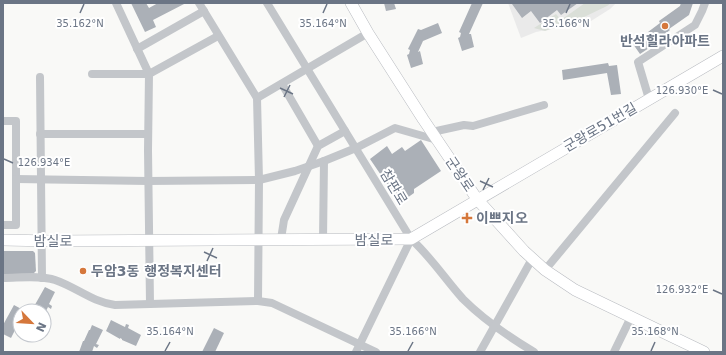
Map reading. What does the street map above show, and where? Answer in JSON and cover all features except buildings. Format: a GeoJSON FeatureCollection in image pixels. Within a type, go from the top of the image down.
{"type":"FeatureCollection","features":[{"type":"Feature","properties":{"kind":"main road","name":"군왕로"},"geometry":{"type":"LineString","coordinates":[[351,3],[368,33],[434,136],[477,199],[512,240],[545,270],[575,290],[704,352]]}},
{"type":"Feature","properties":{"kind":"main road","name":"군왕로51번길"},"geometry":{"type":"LineString","coordinates":[[477,199],[723,56]]}},
{"type":"Feature","properties":{"kind":"main road","name":"밤실로"},"geometry":{"type":"LineString","coordinates":[[3,240],[150,241],[410,239],[477,199]]}},
{"type":"Feature","properties":{"kind":"street"},"geometry":{"type":"LineString","coordinates":[[116,3],[149,74],[148,181],[150,303]]}},
{"type":"Feature","properties":{"kind":"street"},"geometry":{"type":"LineString","coordinates":[[199,3],[257,98],[260,180],[258,301]]}},
{"type":"Feature","properties":{"kind":"street","name":"참판로"},"geometry":{"type":"LineString","coordinates":[[267,3],[410,239],[422,250],[463,298],[494,326],[534,352]]}},
{"type":"Feature","properties":{"kind":"street"},"geometry":{"type":"LineString","coordinates":[[649,99],[638,62],[695,26],[705,3]]}},
{"type":"Feature","properties":{"kind":"street"},"geometry":{"type":"LineString","coordinates":[[137,49],[204,11]]}},
{"type":"Feature","properties":{"kind":"street"},"geometry":{"type":"LineString","coordinates":[[257,98],[368,33]]}},
{"type":"Feature","properties":{"kind":"street"},"geometry":{"type":"LineString","coordinates":[[92,74],[149,74],[218,36]]}},
{"type":"Feature","properties":{"kind":"street"},"geometry":{"type":"LineString","coordinates":[[40,77],[42,278]]}},
{"type":"Feature","properties":{"kind":"street"},"geometry":{"type":"LineString","coordinates":[[282,84],[318,146]]}},
{"type":"Feature","properties":{"kind":"street"},"geometry":{"type":"LineString","coordinates":[[16,179],[148,181],[260,180],[295,171],[356,148],[395,128],[434,136],[464,125],[473,126],[544,105]]}},
{"type":"Feature","properties":{"kind":"street"},"geometry":{"type":"LineString","coordinates":[[545,270],[675,113]]}},
{"type":"Feature","properties":{"kind":"street"},"geometry":{"type":"LineString","coordinates":[[3,121],[16,121],[16,224],[3,225]]}},
{"type":"Feature","properties":{"kind":"street"},"geometry":{"type":"LineString","coordinates":[[281,239],[284,220],[318,146],[345,131]]}},
{"type":"Feature","properties":{"kind":"street"},"geometry":{"type":"LineString","coordinates":[[40,134],[148,134]]}},
{"type":"Feature","properties":{"kind":"street"},"geometry":{"type":"LineString","coordinates":[[323,240],[324,160]]}},
{"type":"Feature","properties":{"kind":"street"},"geometry":{"type":"LineString","coordinates":[[358,348],[410,239]]}},
{"type":"Feature","properties":{"kind":"street"},"geometry":{"type":"LineString","coordinates":[[480,352],[532,259]]}},
{"type":"Feature","properties":{"kind":"street"},"geometry":{"type":"LineString","coordinates":[[3,278],[50,278],[106,304],[123,305],[258,301],[272,303],[358,348],[376,352]]}},
{"type":"Feature","properties":{"kind":"street"},"geometry":{"type":"LineString","coordinates":[[614,352],[631,317]]}},
{"type":"Feature","properties":{"kind":"shaded area"},"geometry":{"type":"Polygon","coordinates":[[[508,3],[616,3],[610,9],[591,21],[536,32],[521,38],[508,3]]]}},
{"type":"Feature","properties":{"kind":"shaded area"},"geometry":{"type":"Polygon","coordinates":[[[585,3],[611,3],[582,18],[545,31],[534,28],[556,14],[561,20],[585,3]]]}},
{"type":"Feature","properties":{"kind":"place","name":"반석힐라아파트"},"geometry":{"type":"Point","coordinates":[665,26]}},
{"type":"Feature","properties":{"kind":"place","name":"이쁘지오"},"geometry":{"type":"Point","coordinates":[467,218]}},
{"type":"Feature","properties":{"kind":"place","name":"두암3동 행정복지센터"},"geometry":{"type":"Point","coordinates":[83,271]}}]}
